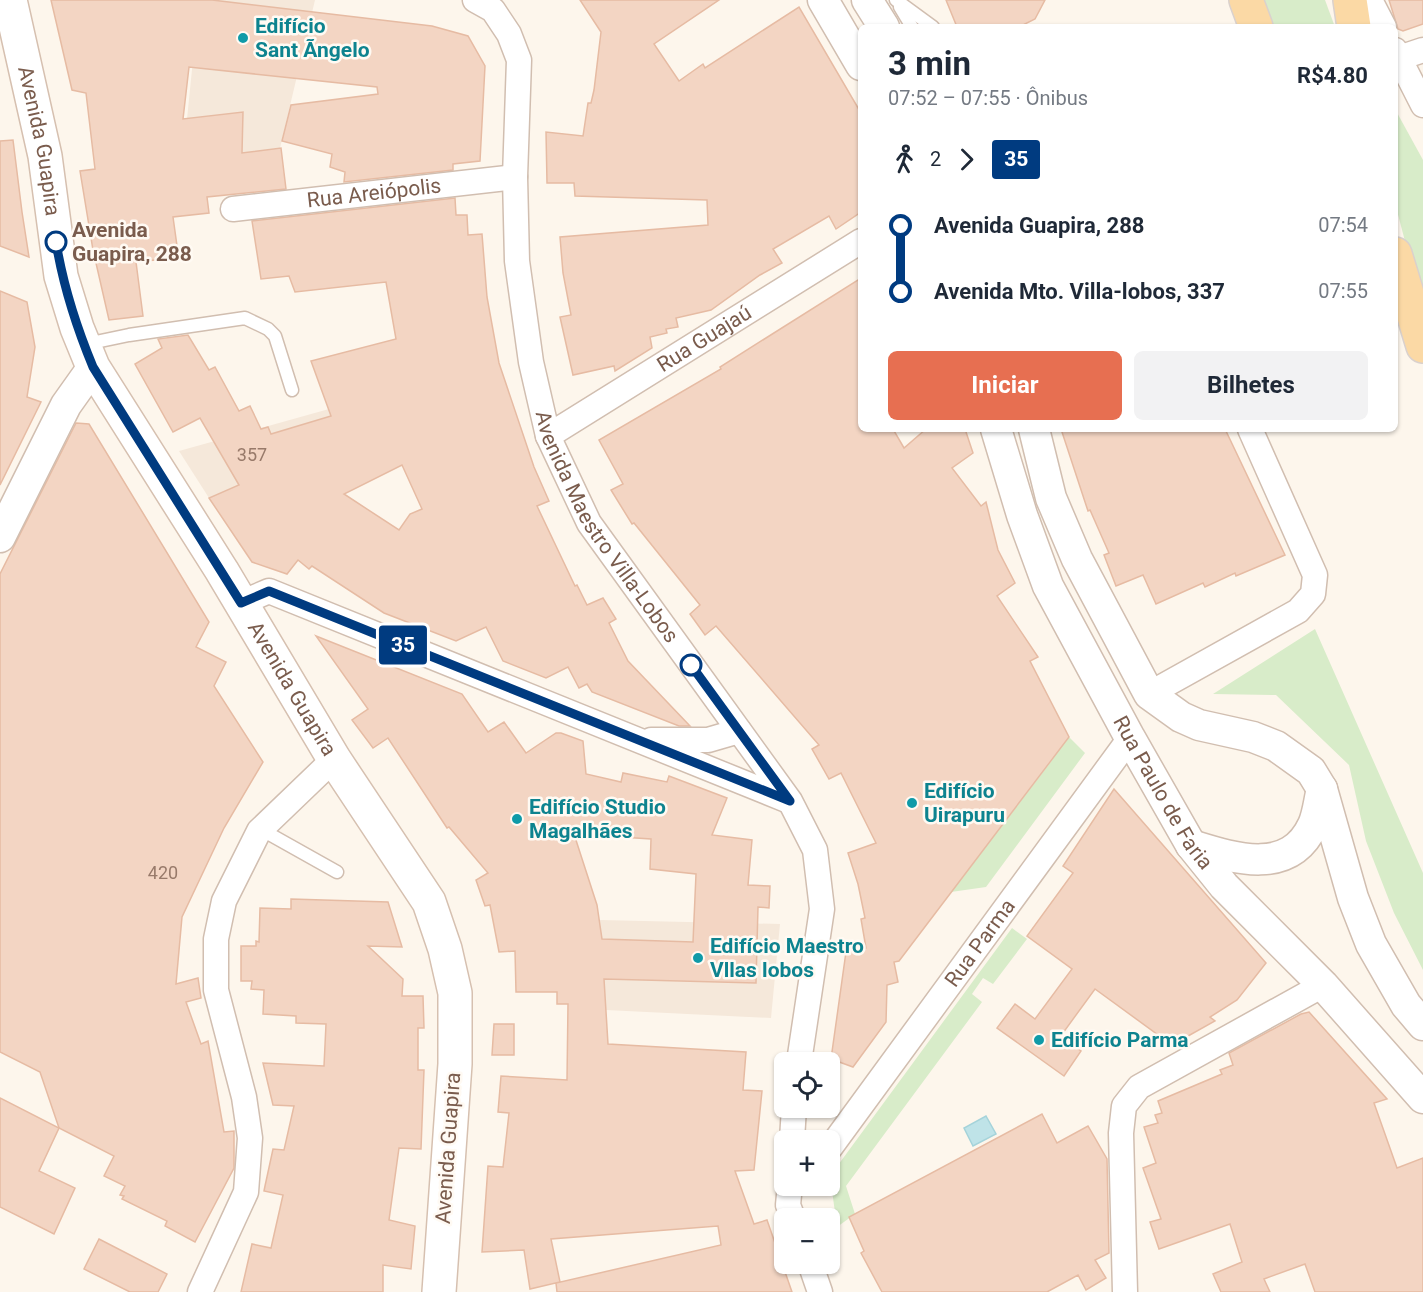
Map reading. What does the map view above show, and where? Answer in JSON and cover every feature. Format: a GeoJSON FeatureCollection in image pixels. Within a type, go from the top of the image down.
{"type":"FeatureCollection","features":[{"type":"Feature","properties":{"kind":"main road","name":"Avenida Guapira"},"geometry":{"type":"LineString","coordinates":[[10,0],[45,156],[62,276],[89,356],[334,759],[429,902],[445,949],[455,993],[454,1064],[439,1292]]}},
{"type":"Feature","properties":{"kind":"main road"},"geometry":{"type":"LineString","coordinates":[[1246,0],[1255,24]]}},
{"type":"Feature","properties":{"kind":"main road"},"geometry":{"type":"LineString","coordinates":[[1350,0],[1354,24]]}},
{"type":"Feature","properties":{"kind":"main road"},"geometry":{"type":"LineString","coordinates":[[1398,264],[1423,347]]}},
{"type":"Feature","properties":{"kind":"main road"},"geometry":{"type":"LineString","coordinates":[[1398,310],[1423,347]]}},
{"type":"Feature","properties":{"kind":"street","name":"Avenida Maestro Villa-Lobos"},"geometry":{"type":"LineString","coordinates":[[475,0],[493,10],[509,34],[519,60],[515,177],[517,261],[531,362],[548,436],[589,523],[790,801],[815,850],[822,909],[801,1052]]}},
{"type":"Feature","properties":{"kind":"street"},"geometry":{"type":"LineString","coordinates":[[823,0],[858,60]]}},
{"type":"Feature","properties":{"kind":"street"},"geometry":{"type":"LineString","coordinates":[[867,0],[882,24]]}},
{"type":"Feature","properties":{"kind":"street"},"geometry":{"type":"LineString","coordinates":[[1370,0],[1382,24]]}},
{"type":"Feature","properties":{"kind":"street"},"geometry":{"type":"LineString","coordinates":[[1398,54],[1423,50]]}},
{"type":"Feature","properties":{"kind":"street"},"geometry":{"type":"LineString","coordinates":[[1398,56],[1423,105]]}},
{"type":"Feature","properties":{"kind":"street","name":"Rua Areiópolis"},"geometry":{"type":"LineString","coordinates":[[233,209],[515,177]]}},
{"type":"Feature","properties":{"kind":"street","name":"Rua Guajaú"},"geometry":{"type":"LineString","coordinates":[[548,436],[858,244]]}},
{"type":"Feature","properties":{"kind":"street"},"geometry":{"type":"LineString","coordinates":[[0,537],[89,356]]}},
{"type":"Feature","properties":{"kind":"street","name":"Rua Paulo de Faria"},"geometry":{"type":"LineString","coordinates":[[997,432],[1022,515],[1048,586],[1191,845],[1224,886],[1323,984],[1423,1098]]}},
{"type":"Feature","properties":{"kind":"street","name":"Rua Paulo de Faria"},"geometry":{"type":"LineString","coordinates":[[1035,432],[1051,498],[1077,559],[1149,694],[1181,717],[1199,725],[1253,737],[1276,746],[1311,771],[1322,789],[1353,898],[1371,944],[1406,1005],[1423,1025]]}},
{"type":"Feature","properties":{"kind":"street"},"geometry":{"type":"LineString","coordinates":[[1149,694],[1298,611],[1313,594],[1315,575],[1251,432]]}},
{"type":"Feature","properties":{"kind":"street"},"geometry":{"type":"LineString","coordinates":[[241,603],[269,591],[790,801]]}},
{"type":"Feature","properties":{"kind":"street"},"geometry":{"type":"LineString","coordinates":[[636,740],[708,740],[739,730]]}},
{"type":"Feature","properties":{"kind":"street","name":"Rua Parma"},"geometry":{"type":"LineString","coordinates":[[840,1135],[1130,738]]}},
{"type":"Feature","properties":{"kind":"street"},"geometry":{"type":"LineString","coordinates":[[200,1292],[246,1192],[248,1128],[244,1097],[216,990],[216,939],[224,901],[259,831],[334,759]]}},
{"type":"Feature","properties":{"kind":"street"},"geometry":{"type":"LineString","coordinates":[[1191,845],[1236,857],[1275,859],[1292,852],[1303,841],[1313,825],[1322,789]]}},
{"type":"Feature","properties":{"kind":"street"},"geometry":{"type":"LineString","coordinates":[[1125,1292],[1121,1132],[1124,1107],[1139,1087],[1323,984]]}},
{"type":"Feature","properties":{"kind":"street"},"geometry":{"type":"LineString","coordinates":[[814,1274],[820,1292]]}},
{"type":"Feature","properties":{"kind":"lane"},"geometry":{"type":"LineString","coordinates":[[896,0],[910,24]]}},
{"type":"Feature","properties":{"kind":"lane"},"geometry":{"type":"LineString","coordinates":[[896,0],[929,24]]}},
{"type":"Feature","properties":{"kind":"lane"},"geometry":{"type":"LineString","coordinates":[[89,356],[129,335],[245,318],[268,328],[275,336],[292,390]]}},
{"type":"Feature","properties":{"kind":"lane"},"geometry":{"type":"LineString","coordinates":[[259,831],[271,835],[337,872]]}},
{"type":"Feature","properties":{"kind":"shaded area"},"geometry":{"type":"Polygon","coordinates":[[[199,0],[315,0],[280,148],[242,153],[243,112],[187,119],[199,0]]]}},
{"type":"Feature","properties":{"kind":"shaded area"},"geometry":{"type":"Polygon","coordinates":[[[329,409],[342,443],[209,498],[179,451],[329,409]]]}},
{"type":"Feature","properties":{"kind":"shaded area"},"geometry":{"type":"Polygon","coordinates":[[[600,920],[780,924],[771,1018],[606,1010],[600,920]]]}},
{"type":"Feature","properties":{"kind":"green space"},"geometry":{"type":"Polygon","coordinates":[[[1259,0],[1325,0],[1334,24],[1268,24],[1259,0]]]}},
{"type":"Feature","properties":{"kind":"green space"},"geometry":{"type":"Polygon","coordinates":[[[1398,114],[1423,160],[1423,310],[1398,214],[1398,114]]]}},
{"type":"Feature","properties":{"kind":"green space"},"geometry":{"type":"Polygon","coordinates":[[[1315,629],[1423,873],[1423,970],[1394,913],[1366,841],[1349,765],[1276,695],[1213,694],[1315,629]]]}},
{"type":"Feature","properties":{"kind":"green space"},"geometry":{"type":"Polygon","coordinates":[[[1035,671],[1069,737],[1085,753],[986,887],[951,892],[1053,759],[1042,750],[943,719],[1035,671]]]}},
{"type":"Feature","properties":{"kind":"green space"},"geometry":{"type":"Polygon","coordinates":[[[1012,928],[1027,939],[993,984],[983,978],[972,994],[982,1002],[846,1186],[855,1214],[840,1225],[840,1208],[834,1208],[833,1196],[840,1196],[840,1162],[1012,928]]]}},
{"type":"Feature","properties":{"kind":"water"},"geometry":{"type":"Polygon","coordinates":[[[986,1116],[996,1134],[973,1146],[964,1128],[986,1116]]]}},
{"type":"Feature","properties":{"kind":"building"},"geometry":{"type":"Polygon","coordinates":[[[51,0],[212,0],[432,26],[468,36],[485,66],[480,161],[453,164],[453,170],[344,182],[345,172],[330,167],[332,154],[282,141],[291,105],[378,94],[377,87],[189,67],[183,119],[243,112],[242,153],[281,148],[286,189],[207,197],[209,213],[173,217],[178,253],[173,253],[174,258],[136,262],[143,316],[109,320],[93,250],[80,171],[95,169],[86,93],[72,90],[51,0]]]}},
{"type":"Feature","properties":{"kind":"building"},"geometry":{"type":"Polygon","coordinates":[[[580,0],[719,0],[654,44],[679,81],[703,64],[705,68],[799,7],[858,108],[858,214],[836,229],[829,216],[773,249],[782,263],[760,275],[711,310],[676,318],[678,327],[666,329],[667,333],[650,337],[652,348],[615,371],[614,366],[573,375],[560,317],[571,315],[563,273],[560,237],[708,225],[707,200],[575,196],[574,183],[547,183],[546,132],[583,136],[588,103],[591,103],[594,90],[601,32],[580,0]]]}},
{"type":"Feature","properties":{"kind":"building"},"geometry":{"type":"Polygon","coordinates":[[[946,0],[1045,0],[1035,19],[1025,24],[956,24],[946,0]]]}},
{"type":"Feature","properties":{"kind":"building"},"geometry":{"type":"Polygon","coordinates":[[[1389,0],[1423,0],[1423,24],[1403,31],[1398,29],[1389,0]]]}},
{"type":"Feature","properties":{"kind":"building"},"geometry":{"type":"Polygon","coordinates":[[[13,140],[29,257],[0,246],[0,141],[13,140]]]}},
{"type":"Feature","properties":{"kind":"building"},"geometry":{"type":"Polygon","coordinates":[[[455,198],[456,215],[467,215],[468,235],[482,234],[487,297],[499,363],[534,467],[549,501],[537,506],[575,586],[577,585],[587,605],[603,598],[616,619],[609,623],[628,661],[690,726],[679,726],[592,692],[587,684],[579,688],[568,667],[546,678],[503,661],[486,627],[456,641],[384,613],[312,566],[309,569],[298,560],[287,574],[252,562],[209,498],[239,485],[200,418],[173,432],[135,364],[162,348],[158,339],[188,335],[209,370],[215,367],[239,411],[250,406],[261,429],[268,427],[271,434],[331,416],[311,361],[396,339],[386,282],[295,292],[289,276],[261,279],[252,221],[455,198]],[[402,465],[344,494],[399,530],[410,514],[422,509],[402,465]]]}},
{"type":"Feature","properties":{"kind":"building"},"geometry":{"type":"Polygon","coordinates":[[[858,280],[858,432],[895,432],[904,448],[923,432],[966,432],[973,453],[952,468],[981,506],[986,502],[998,550],[1015,583],[997,596],[1038,657],[1030,661],[1069,737],[899,961],[894,962],[898,982],[887,985],[886,1022],[853,1067],[840,1062],[840,1052],[832,1052],[846,952],[866,948],[861,919],[865,918],[858,884],[848,853],[876,843],[841,773],[829,779],[812,749],[819,745],[716,626],[705,635],[690,614],[700,605],[634,523],[632,524],[611,490],[623,484],[599,440],[721,369],[720,367],[858,280]]]}},
{"type":"Feature","properties":{"kind":"building"},"geometry":{"type":"Polygon","coordinates":[[[0,291],[27,302],[35,347],[27,397],[41,402],[0,485],[0,291]]]}},
{"type":"Feature","properties":{"kind":"building"},"geometry":{"type":"Polygon","coordinates":[[[76,423],[89,424],[209,622],[196,647],[226,662],[214,686],[263,762],[224,828],[182,917],[176,984],[198,978],[201,998],[186,1002],[201,1044],[208,1041],[224,1132],[234,1131],[234,1168],[195,1242],[165,1226],[167,1221],[122,1199],[124,1196],[120,1195],[125,1186],[104,1176],[114,1156],[59,1128],[40,1072],[0,1052],[0,574],[76,423]]]}},
{"type":"Feature","properties":{"kind":"building"},"geometry":{"type":"Polygon","coordinates":[[[1062,432],[1226,432],[1285,555],[1236,576],[1235,573],[1205,587],[1203,583],[1156,604],[1143,575],[1116,586],[1104,555],[1109,553],[1090,510],[1088,511],[1062,432]]]}},
{"type":"Feature","properties":{"kind":"building"},"geometry":{"type":"Polygon","coordinates":[[[316,636],[462,694],[488,732],[504,722],[526,753],[556,733],[561,733],[583,741],[586,774],[621,782],[623,773],[667,782],[669,776],[727,798],[712,835],[752,840],[748,885],[770,886],[769,908],[758,907],[756,983],[604,979],[608,1044],[746,1052],[743,1090],[762,1091],[754,1170],[735,1171],[754,1224],[767,1220],[774,1240],[774,1274],[786,1274],[792,1292],[557,1292],[556,1283],[721,1245],[718,1226],[551,1239],[560,1282],[530,1289],[524,1250],[482,1252],[488,1166],[503,1167],[509,1113],[498,1112],[501,1076],[567,1080],[568,1004],[557,1004],[557,992],[516,992],[515,951],[499,952],[490,905],[485,906],[476,880],[488,873],[449,827],[447,828],[388,738],[373,748],[352,720],[368,709],[316,636]],[[574,834],[597,905],[602,939],[693,942],[696,874],[650,869],[651,839],[574,834]]]}},
{"type":"Feature","properties":{"kind":"building"},"geometry":{"type":"Polygon","coordinates":[[[1114,789],[1266,963],[1237,1000],[1210,1017],[1215,1021],[1172,1045],[1095,989],[1060,1037],[1081,1051],[1064,1076],[997,1028],[1015,1004],[1035,1019],[1072,969],[1027,936],[1073,873],[1063,866],[1114,789]]]}},
{"type":"Feature","properties":{"kind":"building"},"geometry":{"type":"Polygon","coordinates":[[[291,899],[388,902],[402,947],[368,946],[403,979],[402,996],[423,996],[424,1028],[418,1028],[418,1070],[424,1070],[421,1149],[399,1148],[389,1220],[415,1226],[411,1269],[383,1265],[383,1292],[241,1292],[252,1244],[271,1248],[283,1195],[264,1191],[273,1149],[284,1150],[294,1106],[273,1105],[263,1063],[324,1066],[326,1024],[296,1023],[296,1016],[263,1014],[264,990],[251,989],[252,981],[241,981],[241,946],[256,946],[256,941],[259,942],[260,908],[291,909],[291,899]]]}},
{"type":"Feature","properties":{"kind":"building"},"geometry":{"type":"Polygon","coordinates":[[[1309,1012],[1387,1099],[1374,1103],[1397,1168],[1423,1158],[1423,1292],[1315,1292],[1305,1264],[1264,1279],[1270,1292],[1221,1292],[1213,1274],[1242,1262],[1230,1224],[1159,1249],[1150,1222],[1161,1219],[1143,1168],[1156,1163],[1144,1127],[1158,1123],[1155,1115],[1162,1113],[1158,1101],[1222,1074],[1220,1070],[1233,1065],[1229,1053],[1301,1014],[1309,1012]]]}},
{"type":"Feature","properties":{"kind":"building"},"geometry":{"type":"Polygon","coordinates":[[[494,1024],[514,1024],[514,1055],[492,1055],[494,1024]]]}},
{"type":"Feature","properties":{"kind":"building"},"geometry":{"type":"Polygon","coordinates":[[[0,1098],[59,1128],[39,1171],[75,1188],[54,1234],[0,1207],[0,1098]]]}},
{"type":"Feature","properties":{"kind":"building"},"geometry":{"type":"Polygon","coordinates":[[[1042,1114],[1057,1143],[1088,1126],[1107,1159],[1109,1253],[1095,1260],[1106,1278],[1086,1290],[1078,1275],[1047,1292],[882,1292],[861,1253],[864,1251],[849,1217],[1042,1114]]]}},
{"type":"Feature","properties":{"kind":"building"},"geometry":{"type":"Polygon","coordinates":[[[99,1239],[167,1274],[158,1292],[130,1292],[84,1269],[99,1239]]]}},
{"type":"Feature","properties":{"kind":"bus line","name":"35"},"geometry":{"type":"LineString","coordinates":[[56,242],[62,276],[77,328],[93,367],[241,603],[269,591],[574,716],[790,801],[691,665]]}},
{"type":"Feature","properties":{"kind":"place","name":"Edifício Sant Ãngelo"},"geometry":{"type":"Point","coordinates":[243,38]}},
{"type":"Feature","properties":{"kind":"place","name":"Avenida Guapira, 288"},"geometry":{"type":"Point","coordinates":[56,242]}},
{"type":"Feature","properties":{"kind":"place","name":"Edifício Uirapuru"},"geometry":{"type":"Point","coordinates":[912,803]}},
{"type":"Feature","properties":{"kind":"place","name":"Edifício Studio Magalhães"},"geometry":{"type":"Point","coordinates":[517,819]}},
{"type":"Feature","properties":{"kind":"place","name":"Edifício Maestro Vllas lobos"},"geometry":{"type":"Point","coordinates":[698,958]}},
{"type":"Feature","properties":{"kind":"place","name":"Edifício Parma"},"geometry":{"type":"Point","coordinates":[1039,1040]}}]}
